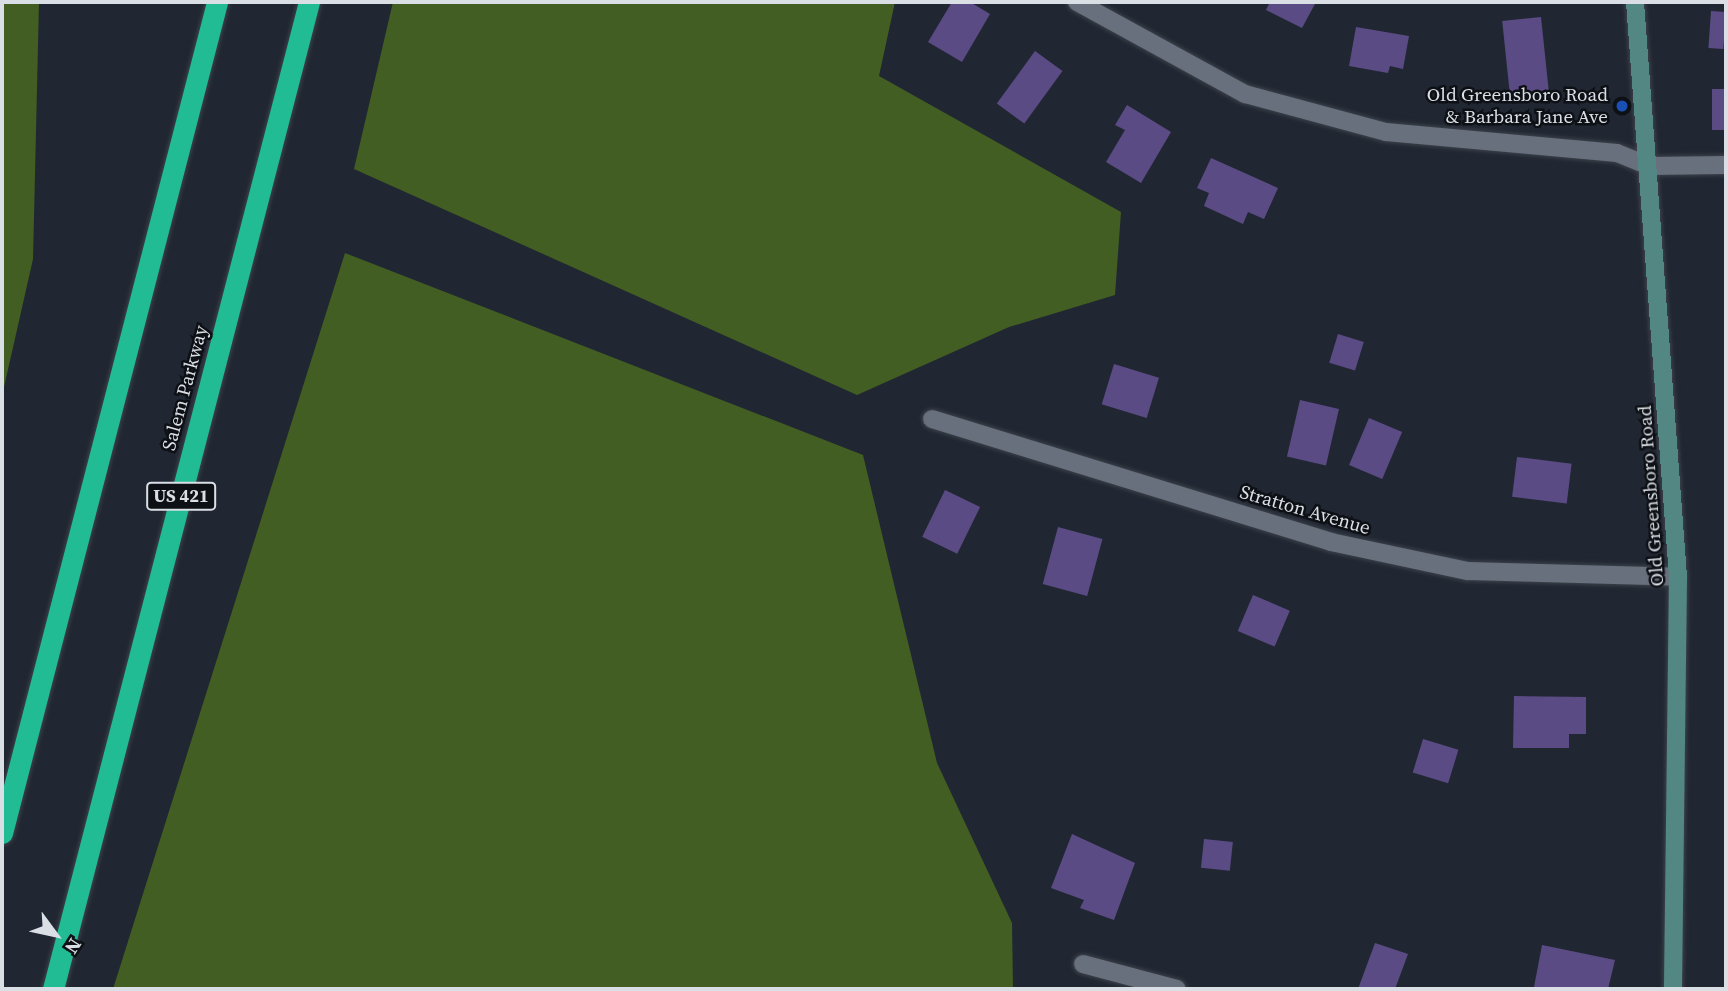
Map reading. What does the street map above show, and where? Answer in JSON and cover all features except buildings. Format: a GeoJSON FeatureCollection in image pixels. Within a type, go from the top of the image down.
{"type":"FeatureCollection","features":[{"type":"Feature","properties":{"kind":"highway"},"geometry":{"type":"LineString","coordinates":[[2,833],[217,2]]}},
{"type":"Feature","properties":{"kind":"highway","name":"Salem Parkway"},"geometry":{"type":"LineString","coordinates":[[53,989],[309,2]]}},
{"type":"Feature","properties":{"kind":"street"},"geometry":{"type":"LineString","coordinates":[[1077,2],[1245,94],[1386,132],[1617,153],[1649,166],[1726,165]]}},
{"type":"Feature","properties":{"kind":"street","name":"Old Greensboro Road"},"geometry":{"type":"LineString","coordinates":[[1635,2],[1678,577],[1673,989]]}},
{"type":"Feature","properties":{"kind":"street","name":"Stratton Avenue"},"geometry":{"type":"LineString","coordinates":[[932,419],[1359,548],[1468,571],[1678,577]]}},
{"type":"Feature","properties":{"kind":"street"},"geometry":{"type":"LineString","coordinates":[[1083,964],[1177,989]]}},
{"type":"Feature","properties":{"kind":"green space"},"geometry":{"type":"Polygon","coordinates":[[[2,2],[39,2],[33,259],[2,396],[2,2]]]}},
{"type":"Feature","properties":{"kind":"green space"},"geometry":{"type":"Polygon","coordinates":[[[393,2],[895,2],[879,76],[1121,212],[1115,295],[1009,327],[857,395],[354,169],[393,2]]]}},
{"type":"Feature","properties":{"kind":"green space"},"geometry":{"type":"Polygon","coordinates":[[[345,253],[863,455],[937,763],[1012,923],[1013,989],[113,989],[345,253]]]}},
{"type":"Feature","properties":{"kind":"place","name":"Old Greensboro Road & Barbara Jane Ave"},"geometry":{"type":"Point","coordinates":[1622,106]}}]}
